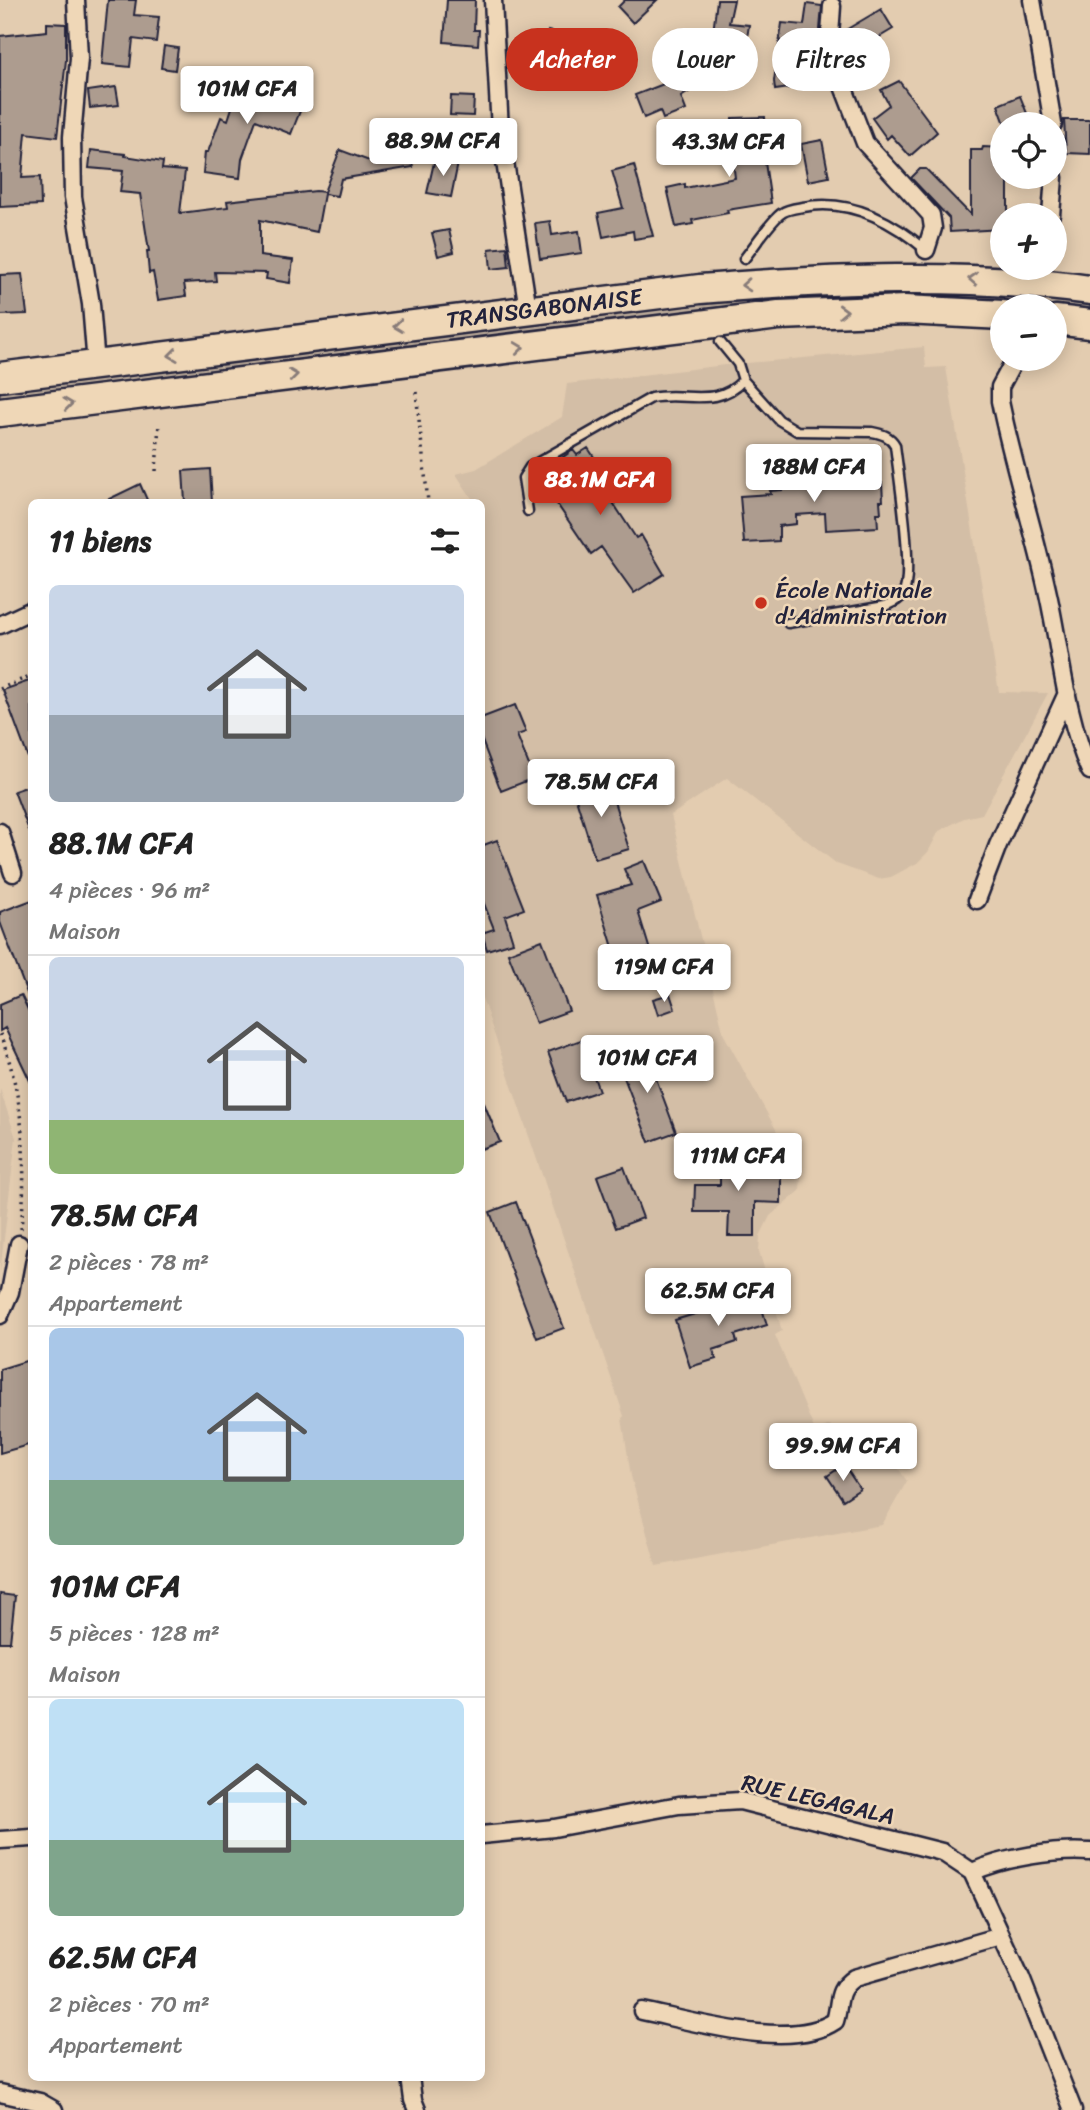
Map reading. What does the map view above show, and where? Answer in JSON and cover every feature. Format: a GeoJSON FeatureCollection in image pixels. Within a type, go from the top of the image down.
{"type":"FeatureCollection","features":[{"type":"Feature","properties":{"kind":"highway","name":"TRANSGABONAISE"},"geometry":{"type":"LineString","coordinates":[[0,377],[700,289],[849,279],[966,279],[1090,290]]}},
{"type":"Feature","properties":{"kind":"highway","name":"TRANSGABONAISE"},"geometry":{"type":"LineString","coordinates":[[0,412],[779,315],[905,310],[990,314]]}},
{"type":"Feature","properties":{"kind":"highway"},"geometry":{"type":"LineString","coordinates":[[1067,321],[1090,324]]}},
{"type":"Feature","properties":{"kind":"street"},"geometry":{"type":"LineString","coordinates":[[76,0],[79,58],[72,137],[73,197],[91,304],[96,365]]}},
{"type":"Feature","properties":{"kind":"street"},"geometry":{"type":"LineString","coordinates":[[493,0],[500,130],[528,309]]}},
{"type":"Feature","properties":{"kind":"street"},"geometry":{"type":"LineString","coordinates":[[1032,0],[1051,112]]}},
{"type":"Feature","properties":{"kind":"street"},"geometry":{"type":"LineString","coordinates":[[832,6],[829,50],[865,143],[931,215],[933,228],[926,250]]}},
{"type":"Feature","properties":{"kind":"street"},"geometry":{"type":"LineString","coordinates":[[1009,371],[1000,387],[1000,401],[1048,594],[1067,693],[1081,750],[1090,771]]}},
{"type":"Feature","properties":{"kind":"street"},"geometry":{"type":"LineString","coordinates":[[0,625],[28,612]]}},
{"type":"Feature","properties":{"kind":"street"},"geometry":{"type":"LineString","coordinates":[[977,900],[998,845],[1067,693]]}},
{"type":"Feature","properties":{"kind":"street"},"geometry":{"type":"LineString","coordinates":[[0,832],[13,873]]}},
{"type":"Feature","properties":{"kind":"street"},"geometry":{"type":"LineString","coordinates":[[0,1315],[10,1293],[19,1244]]}},
{"type":"Feature","properties":{"kind":"street","name":"RUE LEGAGALA"},"geometry":{"type":"LineString","coordinates":[[485,1835],[554,1828],[679,1805],[740,1801],[942,1852],[972,1872]]}},
{"type":"Feature","properties":{"kind":"street"},"geometry":{"type":"LineString","coordinates":[[0,1840],[28,1838]]}},
{"type":"Feature","properties":{"kind":"street"},"geometry":{"type":"LineString","coordinates":[[1069,2109],[1021,1978],[972,1872],[994,1862],[1075,1850],[1090,1852]]}},
{"type":"Feature","properties":{"kind":"street"},"geometry":{"type":"LineString","coordinates":[[642,2011],[751,2033],[814,2031],[835,2021],[840,1992],[845,1984],[854,1978],[1001,1936]]}},
{"type":"Feature","properties":{"kind":"street"},"geometry":{"type":"LineString","coordinates":[[410,2081],[417,2110]]}},
{"type":"Feature","properties":{"kind":"street"},"geometry":{"type":"LineString","coordinates":[[0,2093],[40,2102],[54,2110]]}},
{"type":"Feature","properties":{"kind":"lane"},"geometry":{"type":"LineString","coordinates":[[744,259],[782,213],[818,204],[835,204],[860,210],[904,231],[926,250]]}},
{"type":"Feature","properties":{"kind":"lane"},"geometry":{"type":"LineString","coordinates":[[720,342],[738,364],[743,380],[779,420],[797,432],[872,432],[892,440],[895,445],[907,559],[904,594],[885,606],[788,623]]}},
{"type":"Feature","properties":{"kind":"lane"},"geometry":{"type":"LineString","coordinates":[[528,511],[523,478],[530,467],[651,398],[669,394],[700,398],[723,396],[743,380]]}},
{"type":"Feature","properties":{"kind":"path"},"geometry":{"type":"LineString","coordinates":[[416,392],[428,499]]}},
{"type":"Feature","properties":{"kind":"path"},"geometry":{"type":"LineString","coordinates":[[156,471],[159,423]]}},
{"type":"Feature","properties":{"kind":"path"},"geometry":{"type":"LineString","coordinates":[[0,689],[28,676]]}},
{"type":"Feature","properties":{"kind":"path"},"geometry":{"type":"LineString","coordinates":[[0,1034],[11,1062],[21,1121],[25,1188],[19,1244]]}},
{"type":"Feature","properties":{"kind":"shaded area"},"geometry":{"type":"Polygon","coordinates":[[[905,290],[997,294],[990,294],[990,302],[964,301],[0,400],[0,390],[760,297],[905,290]]]}},
{"type":"Feature","properties":{"kind":"shaded area"},"geometry":{"type":"Polygon","coordinates":[[[1067,300],[1090,303],[1090,313],[1067,310],[1067,300]]]}},
{"type":"Feature","properties":{"kind":"shaded area"},"geometry":{"type":"Polygon","coordinates":[[[924,347],[926,368],[946,367],[999,692],[1048,693],[982,814],[964,818],[939,831],[928,852],[917,863],[891,877],[879,879],[837,864],[727,778],[671,815],[724,1035],[801,1175],[800,1191],[770,1216],[760,1236],[759,1251],[782,1331],[775,1335],[815,1431],[830,1425],[844,1448],[873,1431],[907,1481],[882,1525],[656,1566],[631,1476],[622,1418],[624,1416],[485,1007],[485,499],[472,499],[456,474],[476,469],[562,417],[567,384],[725,365],[924,347]]]}},
{"type":"Feature","properties":{"kind":"shaded area"},"geometry":{"type":"Polygon","coordinates":[[[0,1089],[16,1138],[0,1272],[0,1089]]]}},
{"type":"Feature","properties":{"kind":"building"},"geometry":{"type":"Polygon","coordinates":[[[108,0],[136,0],[134,15],[159,17],[156,42],[133,39],[130,67],[102,64],[108,0]]]}},
{"type":"Feature","properties":{"kind":"building"},"geometry":{"type":"Polygon","coordinates":[[[447,0],[475,0],[474,30],[479,30],[478,45],[444,42],[447,0]]]}},
{"type":"Feature","properties":{"kind":"building"},"geometry":{"type":"Polygon","coordinates":[[[625,0],[657,0],[633,23],[618,7],[625,0]]]}},
{"type":"Feature","properties":{"kind":"building"},"geometry":{"type":"Polygon","coordinates":[[[717,0],[734,0],[729,23],[749,25],[749,28],[714,28],[717,0]]]}},
{"type":"Feature","properties":{"kind":"building"},"geometry":{"type":"Polygon","coordinates":[[[807,4],[822,6],[820,28],[781,28],[782,23],[804,25],[807,4]]]}},
{"type":"Feature","properties":{"kind":"building"},"geometry":{"type":"Polygon","coordinates":[[[881,9],[893,29],[890,31],[890,28],[849,28],[881,9]]]}},
{"type":"Feature","properties":{"kind":"building"},"geometry":{"type":"Polygon","coordinates":[[[47,23],[66,24],[66,60],[57,137],[26,133],[22,178],[40,177],[41,205],[0,207],[0,36],[47,31],[47,23]]]}},
{"type":"Feature","properties":{"kind":"building"},"geometry":{"type":"Polygon","coordinates":[[[164,46],[178,48],[175,70],[161,68],[164,46]]]}},
{"type":"Feature","properties":{"kind":"building"},"geometry":{"type":"Polygon","coordinates":[[[243,74],[264,81],[262,89],[302,106],[291,134],[256,120],[242,159],[240,178],[203,173],[205,152],[208,152],[221,117],[228,120],[243,74]]]}},
{"type":"Feature","properties":{"kind":"building"},"geometry":{"type":"Polygon","coordinates":[[[899,81],[937,132],[910,156],[891,135],[887,139],[872,118],[889,105],[882,91],[890,91],[890,86],[899,81]]]}},
{"type":"Feature","properties":{"kind":"building"},"geometry":{"type":"Polygon","coordinates":[[[116,87],[119,105],[90,108],[88,91],[116,87]]]}},
{"type":"Feature","properties":{"kind":"building"},"geometry":{"type":"Polygon","coordinates":[[[652,88],[652,91],[690,91],[681,97],[686,110],[663,119],[660,111],[644,118],[635,95],[652,88]]]}},
{"type":"Feature","properties":{"kind":"building"},"geometry":{"type":"Polygon","coordinates":[[[451,96],[474,97],[473,116],[450,115],[451,96]]]}},
{"type":"Feature","properties":{"kind":"building"},"geometry":{"type":"Polygon","coordinates":[[[1020,96],[1026,112],[1001,112],[998,105],[1020,96]]]}},
{"type":"Feature","properties":{"kind":"building"},"geometry":{"type":"Polygon","coordinates":[[[765,117],[766,142],[762,142],[771,203],[727,210],[728,213],[692,220],[693,224],[676,227],[667,188],[685,184],[685,188],[735,178],[732,118],[765,117]]]}},
{"type":"Feature","properties":{"kind":"building"},"geometry":{"type":"Polygon","coordinates":[[[1067,120],[1090,120],[1090,154],[1067,153],[1067,120]]]}},
{"type":"Feature","properties":{"kind":"building"},"geometry":{"type":"Polygon","coordinates":[[[406,131],[413,167],[341,179],[337,196],[324,194],[317,232],[260,220],[260,256],[293,260],[290,283],[266,279],[267,273],[215,272],[216,281],[184,283],[186,296],[158,300],[153,272],[149,273],[149,251],[140,194],[120,192],[123,171],[89,168],[91,150],[163,162],[162,169],[185,171],[180,213],[228,207],[227,201],[324,192],[340,150],[380,165],[374,136],[406,131]]]}},
{"type":"Feature","properties":{"kind":"building"},"geometry":{"type":"Polygon","coordinates":[[[822,140],[829,177],[808,181],[801,144],[822,140]]]}},
{"type":"Feature","properties":{"kind":"building"},"geometry":{"type":"Polygon","coordinates":[[[983,147],[990,147],[990,189],[1008,189],[1008,203],[990,203],[990,230],[950,232],[949,218],[911,178],[920,169],[926,169],[971,215],[971,150],[982,150],[983,147]]]}},
{"type":"Feature","properties":{"kind":"building"},"geometry":{"type":"Polygon","coordinates":[[[435,158],[458,163],[451,197],[427,193],[435,158]]]}},
{"type":"Feature","properties":{"kind":"building"},"geometry":{"type":"Polygon","coordinates":[[[634,165],[653,236],[634,239],[633,231],[603,237],[598,213],[623,208],[612,171],[634,165]]]}},
{"type":"Feature","properties":{"kind":"building"},"geometry":{"type":"Polygon","coordinates":[[[550,221],[552,235],[579,231],[582,253],[540,259],[535,223],[550,221]]]}},
{"type":"Feature","properties":{"kind":"building"},"geometry":{"type":"Polygon","coordinates":[[[449,230],[454,252],[438,256],[432,233],[449,230]]]}},
{"type":"Feature","properties":{"kind":"building"},"geometry":{"type":"Polygon","coordinates":[[[507,247],[509,267],[491,269],[489,249],[507,247]]]}},
{"type":"Feature","properties":{"kind":"building"},"geometry":{"type":"Polygon","coordinates":[[[22,274],[27,314],[0,315],[0,275],[22,274]]]}},
{"type":"Feature","properties":{"kind":"building"},"geometry":{"type":"Polygon","coordinates":[[[588,448],[618,493],[610,498],[636,538],[641,535],[664,574],[634,593],[601,547],[591,554],[540,479],[562,465],[559,460],[573,450],[577,455],[588,448]]]}},
{"type":"Feature","properties":{"kind":"building"},"geometry":{"type":"Polygon","coordinates":[[[210,469],[212,499],[185,499],[183,471],[210,469]]]}},
{"type":"Feature","properties":{"kind":"building"},"geometry":{"type":"Polygon","coordinates":[[[874,469],[875,483],[882,483],[883,501],[880,501],[881,513],[877,513],[878,527],[826,530],[825,513],[796,515],[796,524],[779,526],[779,541],[744,543],[740,496],[771,494],[770,491],[782,490],[782,482],[799,481],[798,474],[874,469]]]}},
{"type":"Feature","properties":{"kind":"building"},"geometry":{"type":"Polygon","coordinates":[[[140,484],[147,499],[109,499],[140,484]]]}},
{"type":"Feature","properties":{"kind":"building"},"geometry":{"type":"Polygon","coordinates":[[[28,681],[28,758],[3,690],[28,681]]]}},
{"type":"Feature","properties":{"kind":"building"},"geometry":{"type":"Polygon","coordinates":[[[515,705],[526,732],[517,735],[534,778],[501,791],[485,749],[485,716],[515,705]]]}},
{"type":"Feature","properties":{"kind":"building"},"geometry":{"type":"Polygon","coordinates":[[[607,779],[629,849],[595,859],[573,789],[607,779]]]}},
{"type":"Feature","properties":{"kind":"building"},"geometry":{"type":"Polygon","coordinates":[[[28,786],[28,828],[14,791],[28,786]]]}},
{"type":"Feature","properties":{"kind":"building"},"geometry":{"type":"Polygon","coordinates":[[[497,840],[524,909],[505,916],[513,942],[487,950],[485,932],[494,929],[485,906],[485,844],[497,840]]]}},
{"type":"Feature","properties":{"kind":"building"},"geometry":{"type":"Polygon","coordinates":[[[644,861],[661,902],[638,911],[652,957],[619,967],[597,895],[631,885],[624,869],[644,861]]]}},
{"type":"Feature","properties":{"kind":"building"},"geometry":{"type":"Polygon","coordinates":[[[28,902],[28,996],[0,922],[0,912],[28,902]]]}},
{"type":"Feature","properties":{"kind":"building"},"geometry":{"type":"Polygon","coordinates":[[[542,940],[569,1011],[536,1023],[508,953],[542,940]]]}},
{"type":"Feature","properties":{"kind":"building"},"geometry":{"type":"Polygon","coordinates":[[[670,994],[675,1009],[658,1015],[653,999],[670,994]]]}},
{"type":"Feature","properties":{"kind":"building"},"geometry":{"type":"Polygon","coordinates":[[[21,995],[28,1010],[28,1077],[5,1028],[0,1031],[0,1004],[21,995]]]}},
{"type":"Feature","properties":{"kind":"building"},"geometry":{"type":"Polygon","coordinates":[[[581,1040],[599,1091],[566,1102],[548,1052],[581,1040]]]}},
{"type":"Feature","properties":{"kind":"building"},"geometry":{"type":"Polygon","coordinates":[[[645,1049],[676,1132],[649,1142],[617,1059],[645,1049]]]}},
{"type":"Feature","properties":{"kind":"building"},"geometry":{"type":"Polygon","coordinates":[[[485,1106],[500,1142],[485,1148],[485,1106]]]}},
{"type":"Feature","properties":{"kind":"building"},"geometry":{"type":"Polygon","coordinates":[[[720,1150],[747,1151],[747,1175],[781,1175],[781,1203],[755,1202],[755,1236],[728,1236],[729,1212],[694,1212],[695,1185],[720,1185],[720,1150]]]}},
{"type":"Feature","properties":{"kind":"building"},"geometry":{"type":"Polygon","coordinates":[[[624,1167],[643,1218],[616,1228],[597,1176],[624,1167]]]}},
{"type":"Feature","properties":{"kind":"building"},"geometry":{"type":"Polygon","coordinates":[[[516,1202],[564,1328],[537,1338],[490,1212],[516,1202]]]}},
{"type":"Feature","properties":{"kind":"building"},"geometry":{"type":"Polygon","coordinates":[[[758,1295],[767,1325],[735,1335],[737,1342],[713,1350],[716,1359],[690,1367],[675,1320],[758,1295]]]}},
{"type":"Feature","properties":{"kind":"building"},"geometry":{"type":"Polygon","coordinates":[[[28,1360],[28,1445],[0,1453],[0,1369],[28,1360]]]}},
{"type":"Feature","properties":{"kind":"building"},"geometry":{"type":"Polygon","coordinates":[[[844,1465],[860,1489],[843,1500],[827,1476],[844,1465]]]}},
{"type":"Feature","properties":{"kind":"building"},"geometry":{"type":"Polygon","coordinates":[[[0,1594],[15,1596],[10,1642],[0,1642],[0,1594]]]}},
{"type":"Feature","properties":{"kind":"place","name":"École Nationale d'Administration"},"geometry":{"type":"Point","coordinates":[761,603]}}]}
